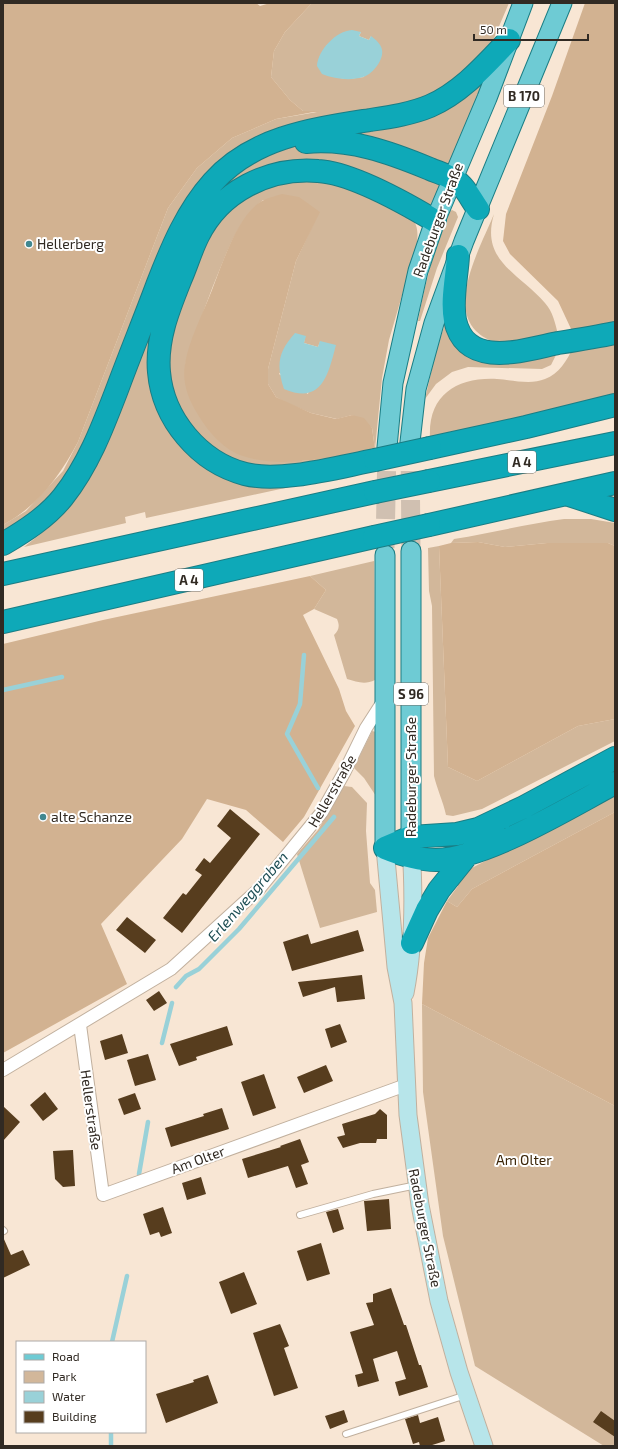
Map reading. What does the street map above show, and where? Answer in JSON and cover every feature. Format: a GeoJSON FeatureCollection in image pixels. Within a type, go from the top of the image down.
{"type":"FeatureCollection","features":[{"type":"Feature","properties":{"kind":"highway"},"geometry":{"type":"LineString","coordinates":[[3,544],[26,530],[62,498],[88,458],[101,431],[167,261],[184,223],[197,202],[228,166],[246,154],[285,137],[329,127],[406,114],[430,106],[452,94],[469,81],[509,40]]}},
{"type":"Feature","properties":{"kind":"highway"},"geometry":{"type":"LineString","coordinates":[[264,145],[323,140],[351,143],[404,158],[452,178],[460,184],[478,208]]}},
{"type":"Feature","properties":{"kind":"highway"},"geometry":{"type":"LineString","coordinates":[[435,221],[405,203],[343,177],[319,171],[296,170],[265,176],[240,189],[218,207],[198,235],[166,314],[161,342],[159,372],[166,400],[177,426],[191,442],[207,456],[226,467],[246,474],[291,476],[420,445],[526,427],[615,405]]}},
{"type":"Feature","properties":{"kind":"highway"},"geometry":{"type":"LineString","coordinates":[[458,256],[455,319],[460,333],[468,343],[491,353],[505,354],[615,333]]}},
{"type":"Feature","properties":{"kind":"highway","name":"A 4"},"geometry":{"type":"LineString","coordinates":[[3,574],[374,492],[615,443]]}},
{"type":"Feature","properties":{"kind":"highway","name":"A 4"},"geometry":{"type":"LineString","coordinates":[[3,622],[380,546],[429,525],[564,494],[615,484]]}},
{"type":"Feature","properties":{"kind":"highway"},"geometry":{"type":"LineString","coordinates":[[564,494],[615,510]]}},
{"type":"Feature","properties":{"kind":"highway"},"geometry":{"type":"LineString","coordinates":[[385,848],[411,847],[478,829],[524,807],[615,758]]}},
{"type":"Feature","properties":{"kind":"highway"},"geometry":{"type":"LineString","coordinates":[[411,847],[437,860],[468,854],[533,826],[615,783]]}},
{"type":"Feature","properties":{"kind":"highway"},"geometry":{"type":"LineString","coordinates":[[412,943],[427,910],[439,890],[468,854]]}},
{"type":"Feature","properties":{"kind":"main road","name":"Radeburger Straße"},"geometry":{"type":"LineString","coordinates":[[381,454],[401,343],[418,271],[435,221],[487,98],[523,3]]}},
{"type":"Feature","properties":{"kind":"main road","name":"B 170"},"geometry":{"type":"LineString","coordinates":[[420,445],[416,389],[434,323],[458,256],[562,3]]}},
{"type":"Feature","properties":{"kind":"main road","name":"Radeburger Straße"},"geometry":{"type":"LineString","coordinates":[[380,546],[386,696],[385,848],[396,967],[403,1003],[406,1085],[413,1162],[440,1301],[484,1446]]}},
{"type":"Feature","properties":{"kind":"main road","name":"Radeburger Straße"},"geometry":{"type":"LineString","coordinates":[[403,1003],[410,967],[412,943],[411,551]]}},
{"type":"Feature","properties":{"kind":"street","name":"Hellerstraße"},"geometry":{"type":"LineString","coordinates":[[3,1070],[171,969],[259,889],[312,826],[345,771],[366,728],[386,696]]}},
{"type":"Feature","properties":{"kind":"street","name":"Hellerstraße"},"geometry":{"type":"LineString","coordinates":[[80,1025],[103,1195]]}},
{"type":"Feature","properties":{"kind":"street","name":"Am Olter"},"geometry":{"type":"LineString","coordinates":[[103,1195],[406,1085]]}},
{"type":"Feature","properties":{"kind":"lane"},"geometry":{"type":"LineString","coordinates":[[300,1215],[373,1194],[417,1186]]}},
{"type":"Feature","properties":{"kind":"lane"},"geometry":{"type":"LineString","coordinates":[[346,1434],[468,1395]]}},
{"type":"Feature","properties":{"kind":"green space"},"geometry":{"type":"Polygon","coordinates":[[[312,3],[509,3],[491,45],[446,93],[247,142],[217,164],[209,172],[180,211],[88,439],[71,468],[53,492],[31,514],[3,533],[3,525],[26,511],[63,471],[78,442],[168,208],[197,168],[232,138],[276,119],[317,112],[303,111],[290,100],[271,77],[274,51],[285,32],[312,3]],[[361,32],[332,41],[326,46],[340,78],[348,79],[364,77],[371,36],[369,40],[359,36],[361,32]]]}},
{"type":"Feature","properties":{"kind":"green space"},"geometry":{"type":"Polygon","coordinates":[[[488,71],[449,168],[352,132],[488,71]]]}},
{"type":"Feature","properties":{"kind":"green space"},"geometry":{"type":"Polygon","coordinates":[[[303,145],[362,150],[441,184],[432,207],[326,164],[211,197],[249,163],[279,149],[303,145]]]}},
{"type":"Feature","properties":{"kind":"green space"},"geometry":{"type":"Polygon","coordinates":[[[295,178],[334,182],[411,216],[415,223],[417,244],[389,340],[382,378],[375,449],[372,428],[352,415],[337,419],[311,413],[276,397],[268,384],[268,369],[296,261],[319,212],[263,200],[246,218],[227,251],[209,296],[185,365],[302,461],[339,456],[340,459],[272,469],[231,460],[211,447],[193,430],[177,405],[169,383],[167,355],[174,317],[215,223],[245,195],[295,178]],[[305,336],[279,374],[308,394],[320,341],[318,347],[304,343],[305,336]]]}},
{"type":"Feature","properties":{"kind":"green space"},"geometry":{"type":"Polygon","coordinates":[[[452,210],[456,212],[458,217],[437,268],[420,321],[418,321],[434,252],[449,212],[452,210]]]}},
{"type":"Feature","properties":{"kind":"green space"},"geometry":{"type":"Polygon","coordinates":[[[494,214],[491,230],[492,244],[497,255],[504,265],[535,292],[548,306],[558,334],[519,341],[497,342],[480,335],[468,319],[465,305],[466,290],[470,273],[494,214]]]}},
{"type":"Feature","properties":{"kind":"green space"},"geometry":{"type":"Polygon","coordinates":[[[161,305],[151,347],[191,452],[299,485],[146,518],[145,512],[125,517],[126,523],[24,547],[48,528],[92,472],[107,445],[161,305]]]}},
{"type":"Feature","properties":{"kind":"green space"},"geometry":{"type":"Polygon","coordinates":[[[447,318],[460,343],[558,351],[551,365],[542,369],[468,367],[452,372],[436,384],[425,399],[436,351],[447,318]]]}},
{"type":"Feature","properties":{"kind":"green space"},"geometry":{"type":"Polygon","coordinates":[[[615,340],[615,395],[508,422],[430,437],[431,422],[434,410],[440,400],[458,385],[469,381],[483,379],[521,382],[540,381],[550,377],[558,370],[565,362],[573,348],[615,340]]]}},
{"type":"Feature","properties":{"kind":"green space"},"geometry":{"type":"Polygon","coordinates":[[[564,519],[591,519],[615,523],[615,546],[608,543],[547,543],[505,547],[478,542],[451,543],[454,539],[564,519]]]}},
{"type":"Feature","properties":{"kind":"green space"},"geometry":{"type":"Polygon","coordinates":[[[439,546],[448,767],[477,781],[578,726],[615,719],[615,741],[482,809],[453,816],[446,815],[434,776],[432,606],[429,591],[428,548],[439,546]]]}},
{"type":"Feature","properties":{"kind":"green space"},"geometry":{"type":"Polygon","coordinates":[[[374,561],[375,680],[361,682],[347,679],[334,635],[339,626],[338,621],[337,619],[314,609],[326,590],[310,576],[374,561]]]}},
{"type":"Feature","properties":{"kind":"green space"},"geometry":{"type":"Polygon","coordinates":[[[372,731],[376,732],[376,796],[364,778],[354,768],[372,731]]]}},
{"type":"Feature","properties":{"kind":"green space"},"geometry":{"type":"Polygon","coordinates":[[[344,786],[352,787],[367,803],[366,831],[370,883],[375,890],[377,912],[320,928],[297,854],[318,830],[344,786]]]}},
{"type":"Feature","properties":{"kind":"green space"},"geometry":{"type":"Polygon","coordinates":[[[615,793],[615,812],[472,889],[457,907],[447,901],[458,886],[455,882],[468,870],[615,793]]]}},
{"type":"Feature","properties":{"kind":"green space","name":"Am Olter"},"geometry":{"type":"Polygon","coordinates":[[[422,1004],[615,1106],[615,1446],[604,1446],[475,1366],[443,1236],[423,1092],[422,1004]]]}},
{"type":"Feature","properties":{"kind":"shaded area"},"geometry":{"type":"Polygon","coordinates":[[[3,3],[256,3],[260,6],[270,3],[312,3],[285,32],[274,51],[271,77],[290,100],[303,111],[319,111],[276,119],[232,138],[197,168],[168,208],[78,442],[63,467],[38,499],[27,509],[3,525],[3,3]]]}},
{"type":"Feature","properties":{"kind":"shaded area"},"geometry":{"type":"Polygon","coordinates":[[[585,3],[615,3],[615,323],[572,331],[558,301],[510,254],[503,241],[506,214],[552,96],[585,3]]]}},
{"type":"Feature","properties":{"kind":"shaded area"},"geometry":{"type":"Polygon","coordinates":[[[282,194],[299,197],[320,212],[296,261],[268,369],[268,384],[276,397],[311,413],[336,419],[352,415],[364,418],[372,428],[375,449],[307,461],[289,462],[272,462],[240,455],[227,448],[215,437],[201,419],[188,396],[184,378],[187,355],[232,240],[246,216],[255,206],[266,199],[282,194]]]}},
{"type":"Feature","properties":{"kind":"shaded area"},"geometry":{"type":"Polygon","coordinates":[[[478,542],[505,547],[547,543],[608,543],[615,546],[615,719],[578,726],[477,781],[448,767],[439,546],[451,543],[478,542]]]}},
{"type":"Feature","properties":{"kind":"shaded area"},"geometry":{"type":"Polygon","coordinates":[[[310,576],[326,590],[314,609],[303,615],[339,689],[346,711],[355,726],[304,817],[283,842],[246,810],[207,799],[182,839],[101,924],[127,984],[3,1053],[3,644],[103,620],[310,576]]]}},
{"type":"Feature","properties":{"kind":"shaded area"},"geometry":{"type":"Polygon","coordinates":[[[615,812],[615,1106],[422,1004],[424,963],[428,938],[447,901],[457,907],[472,889],[615,812]]]}},
{"type":"Feature","properties":{"kind":"water"},"geometry":{"type":"Polygon","coordinates":[[[352,30],[361,32],[359,36],[369,40],[371,36],[379,44],[382,54],[377,66],[366,76],[353,79],[342,79],[322,74],[317,66],[318,60],[324,48],[329,42],[340,34],[352,30]]]}},
{"type":"Feature","properties":{"kind":"water"},"geometry":{"type":"Polygon","coordinates":[[[295,333],[306,336],[304,343],[318,347],[320,341],[336,345],[326,376],[315,390],[307,393],[297,393],[284,389],[281,380],[279,366],[280,359],[285,346],[295,333]]]}},
{"type":"Feature","properties":{"kind":"building"},"geometry":{"type":"Polygon","coordinates":[[[230,809],[260,834],[182,933],[163,918],[183,893],[186,895],[202,875],[195,870],[204,858],[210,863],[231,838],[217,826],[230,809]]]}},
{"type":"Feature","properties":{"kind":"building"},"geometry":{"type":"Polygon","coordinates":[[[127,917],[156,940],[145,953],[116,930],[127,917]]]}},
{"type":"Feature","properties":{"kind":"building"},"geometry":{"type":"Polygon","coordinates":[[[358,930],[364,951],[292,971],[283,942],[308,934],[311,944],[358,930]]]}},
{"type":"Feature","properties":{"kind":"building"},"geometry":{"type":"Polygon","coordinates":[[[362,975],[365,999],[337,1002],[335,987],[303,997],[298,982],[362,975]]]}},
{"type":"Feature","properties":{"kind":"building"},"geometry":{"type":"Polygon","coordinates":[[[159,991],[167,1003],[154,1011],[146,1000],[159,991]]]}},
{"type":"Feature","properties":{"kind":"building"},"geometry":{"type":"Polygon","coordinates":[[[340,1024],[347,1042],[331,1048],[325,1029],[340,1024]]]}},
{"type":"Feature","properties":{"kind":"building"},"geometry":{"type":"Polygon","coordinates":[[[227,1026],[233,1045],[196,1057],[197,1060],[179,1066],[170,1044],[227,1026]]]}},
{"type":"Feature","properties":{"kind":"building"},"geometry":{"type":"Polygon","coordinates":[[[122,1034],[128,1053],[105,1060],[100,1041],[122,1034]]]}},
{"type":"Feature","properties":{"kind":"building"},"geometry":{"type":"Polygon","coordinates":[[[148,1054],[156,1080],[135,1086],[127,1060],[148,1054]]]}},
{"type":"Feature","properties":{"kind":"building"},"geometry":{"type":"Polygon","coordinates":[[[326,1065],[333,1081],[304,1093],[297,1077],[326,1065]]]}},
{"type":"Feature","properties":{"kind":"building"},"geometry":{"type":"Polygon","coordinates":[[[264,1074],[276,1108],[253,1116],[241,1082],[264,1074]]]}},
{"type":"Feature","properties":{"kind":"building"},"geometry":{"type":"Polygon","coordinates":[[[45,1092],[58,1109],[43,1121],[30,1105],[45,1092]]]}},
{"type":"Feature","properties":{"kind":"building"},"geometry":{"type":"Polygon","coordinates":[[[135,1093],[141,1109],[124,1115],[118,1099],[135,1093]]]}},
{"type":"Feature","properties":{"kind":"building"},"geometry":{"type":"Polygon","coordinates":[[[3,1106],[20,1122],[3,1141],[3,1106]]]}},
{"type":"Feature","properties":{"kind":"building"},"geometry":{"type":"Polygon","coordinates":[[[222,1108],[229,1129],[171,1147],[165,1128],[204,1116],[203,1114],[222,1108]]]}},
{"type":"Feature","properties":{"kind":"building"},"geometry":{"type":"Polygon","coordinates":[[[380,1109],[387,1115],[387,1139],[377,1139],[376,1143],[360,1143],[343,1148],[337,1137],[345,1135],[342,1124],[375,1114],[380,1109]]]}},
{"type":"Feature","properties":{"kind":"building"},"geometry":{"type":"Polygon","coordinates":[[[300,1139],[309,1162],[301,1165],[308,1184],[296,1188],[288,1166],[248,1178],[242,1159],[281,1147],[280,1146],[300,1139]]]}},
{"type":"Feature","properties":{"kind":"building"},"geometry":{"type":"Polygon","coordinates":[[[73,1150],[75,1186],[63,1187],[55,1179],[53,1151],[73,1150]]]}},
{"type":"Feature","properties":{"kind":"building"},"geometry":{"type":"Polygon","coordinates":[[[201,1177],[206,1194],[187,1200],[182,1183],[201,1177]]]}},
{"type":"Feature","properties":{"kind":"building"},"geometry":{"type":"Polygon","coordinates":[[[389,1199],[391,1229],[367,1231],[364,1201],[389,1199]]]}},
{"type":"Feature","properties":{"kind":"building"},"geometry":{"type":"Polygon","coordinates":[[[163,1207],[172,1233],[161,1237],[159,1232],[150,1235],[143,1214],[163,1207]]]}},
{"type":"Feature","properties":{"kind":"building"},"geometry":{"type":"Polygon","coordinates":[[[338,1209],[344,1229],[333,1233],[326,1212],[338,1209]]]}},
{"type":"Feature","properties":{"kind":"building"},"geometry":{"type":"Polygon","coordinates":[[[3,1237],[11,1255],[23,1250],[30,1265],[3,1278],[3,1237]]]}},
{"type":"Feature","properties":{"kind":"building"},"geometry":{"type":"Polygon","coordinates":[[[321,1243],[330,1274],[307,1281],[297,1251],[321,1243]]]}},
{"type":"Feature","properties":{"kind":"building"},"geometry":{"type":"Polygon","coordinates":[[[244,1272],[257,1304],[231,1314],[219,1282],[244,1272]]]}},
{"type":"Feature","properties":{"kind":"building"},"geometry":{"type":"Polygon","coordinates":[[[391,1288],[428,1387],[399,1396],[395,1382],[406,1379],[397,1351],[373,1359],[379,1381],[358,1387],[355,1375],[363,1373],[350,1332],[374,1325],[366,1303],[373,1302],[373,1294],[391,1288]]]}},
{"type":"Feature","properties":{"kind":"building"},"geometry":{"type":"Polygon","coordinates":[[[280,1324],[289,1346],[284,1348],[298,1388],[274,1396],[253,1333],[280,1324]]]}},
{"type":"Feature","properties":{"kind":"building"},"geometry":{"type":"Polygon","coordinates":[[[208,1375],[218,1403],[166,1423],[156,1394],[194,1382],[193,1380],[208,1375]]]}},
{"type":"Feature","properties":{"kind":"building"},"geometry":{"type":"Polygon","coordinates":[[[344,1410],[348,1422],[330,1429],[325,1416],[344,1410]]]}},
{"type":"Feature","properties":{"kind":"building"},"geometry":{"type":"Polygon","coordinates":[[[601,1411],[615,1421],[615,1437],[593,1422],[601,1411]]]}},
{"type":"Feature","properties":{"kind":"building"},"geometry":{"type":"Polygon","coordinates":[[[418,1415],[420,1423],[438,1417],[445,1441],[429,1446],[420,1446],[419,1442],[413,1444],[405,1419],[418,1415]]]}},
{"type":"Feature","properties":{"kind":"waterway","name":"Erlenweggraben"},"geometry":{"type":"LineString","coordinates":[[304,655],[300,704],[287,734],[318,788]]}},
{"type":"Feature","properties":{"kind":"waterway"},"geometry":{"type":"LineString","coordinates":[[3,690],[62,677]]}},
{"type":"Feature","properties":{"kind":"waterway","name":"Erlenweggraben"},"geometry":{"type":"LineString","coordinates":[[176,987],[186,976],[199,969],[239,929],[334,817]]}},
{"type":"Feature","properties":{"kind":"waterway","name":"Erlenweggraben"},"geometry":{"type":"LineString","coordinates":[[162,1043],[172,1003]]}},
{"type":"Feature","properties":{"kind":"waterway","name":"Erlenweggraben"},"geometry":{"type":"LineString","coordinates":[[139,1174],[148,1122]]}},
{"type":"Feature","properties":{"kind":"waterway","name":"Erlenweggraben"},"geometry":{"type":"LineString","coordinates":[[112,1341],[127,1276]]}},
{"type":"Feature","properties":{"kind":"waterway","name":"Erlenweggraben"},"geometry":{"type":"LineString","coordinates":[[111,1433],[111,1446]]}},
{"type":"Feature","properties":{"kind":"tunnel"},"geometry":{"type":"LineString","coordinates":[[410,442],[411,551]]}},
{"type":"Feature","properties":{"kind":"tunnel"},"geometry":{"type":"LineString","coordinates":[[385,548],[387,447]]}},
{"type":"Feature","properties":{"kind":"place","name":"Hellerberg"},"geometry":{"type":"Point","coordinates":[29,244]}},
{"type":"Feature","properties":{"kind":"place","name":"alte Schanze"},"geometry":{"type":"Point","coordinates":[43,817]}}]}
